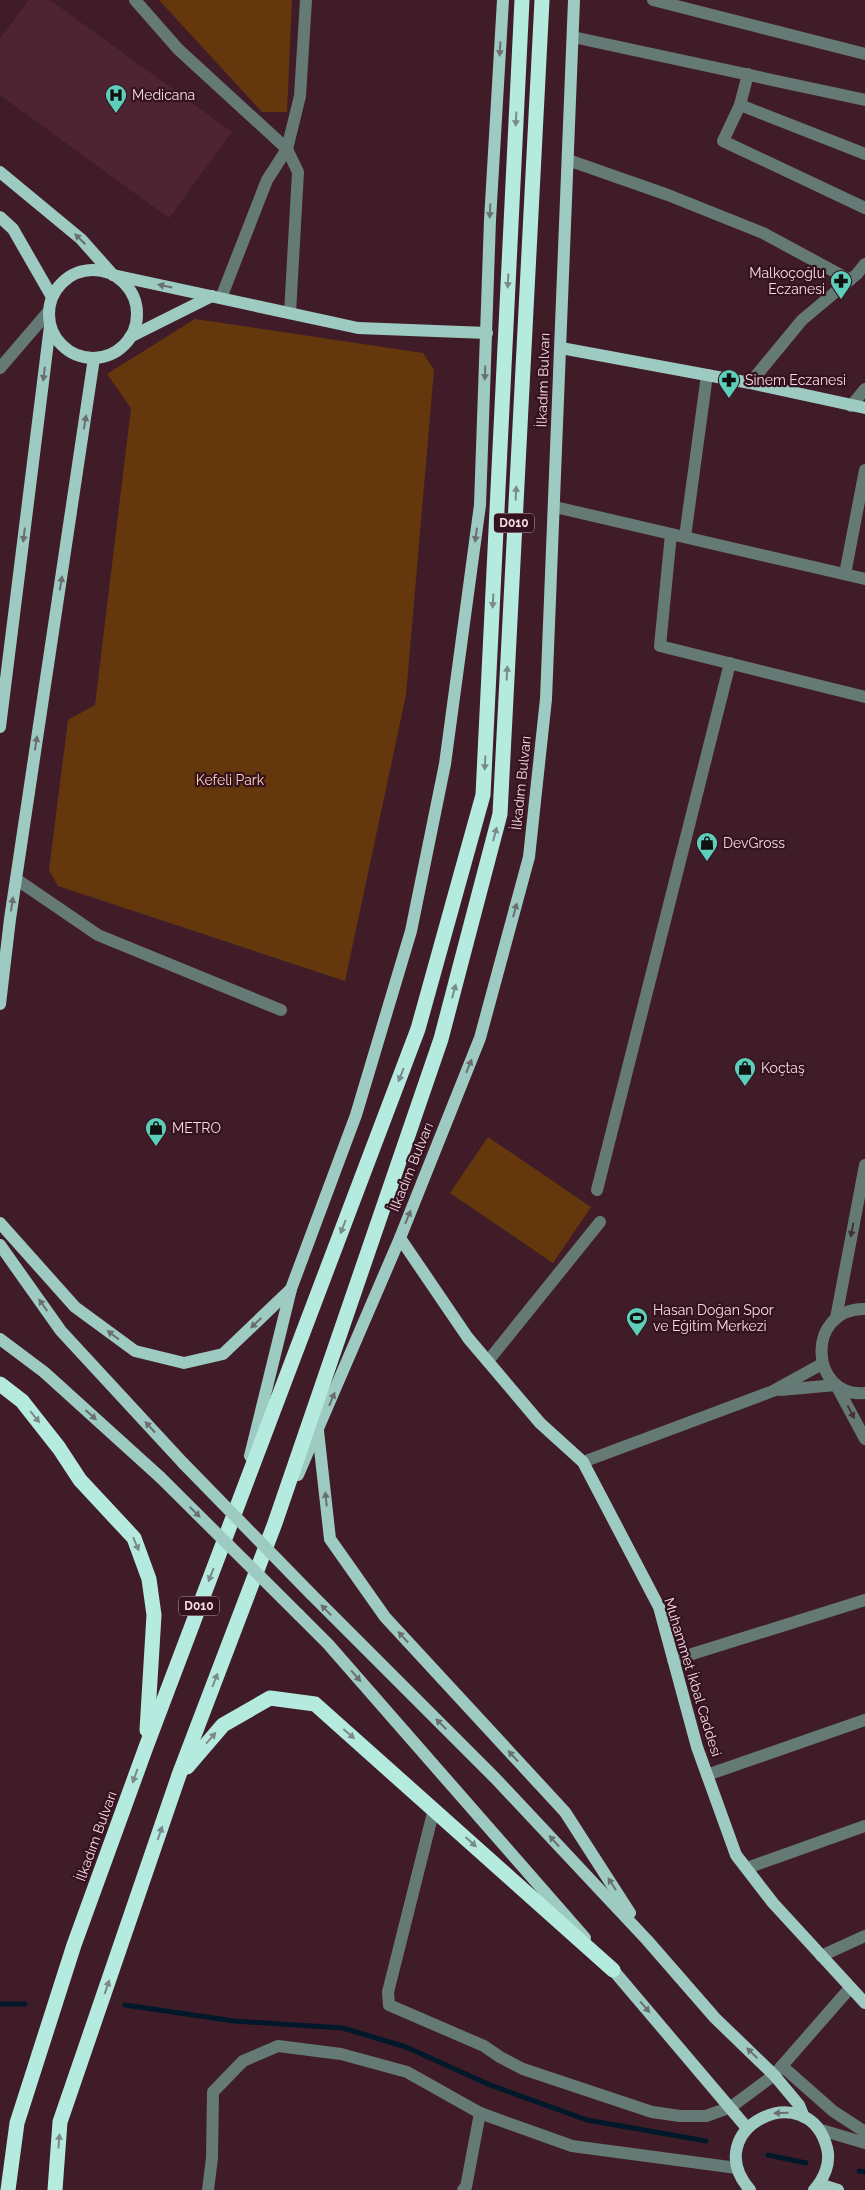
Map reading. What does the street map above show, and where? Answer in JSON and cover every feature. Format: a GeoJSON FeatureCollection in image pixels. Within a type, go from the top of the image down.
{"type":"FeatureCollection","features":[{"type":"Feature","properties":{"kind":"highway","name":"İlkadım Bulvarı"},"geometry":{"type":"LineString","coordinates":[[8,2190],[17,2123],[74,1945],[146,1747],[418,1029],[483,795],[522,0]]}},
{"type":"Feature","properties":{"kind":"highway","name":"İlkadım Bulvarı"},"geometry":{"type":"LineString","coordinates":[[55,2190],[60,2122],[180,1775],[275,1523],[441,1039],[500,814],[542,0]]}},
{"type":"Feature","properties":{"kind":"highway"},"geometry":{"type":"LineString","coordinates":[[0,1384],[22,1401],[59,1448],[80,1480],[134,1538],[149,1579],[154,1615],[146,1747]]}},
{"type":"Feature","properties":{"kind":"highway"},"geometry":{"type":"LineString","coordinates":[[180,1775],[223,1725],[270,1698],[315,1704],[434,1808],[613,1970]]}},
{"type":"Feature","properties":{"kind":"main road","name":"İlkadım Bulvarı"},"geometry":{"type":"LineString","coordinates":[[240,1500],[291,1289],[356,1115],[411,932],[445,764],[480,504],[490,220],[503,0]]}},
{"type":"Feature","properties":{"kind":"main road","name":"İlkadım Bulvarı"},"geometry":{"type":"LineString","coordinates":[[275,1523],[318,1431],[400,1238],[480,1038],[529,857],[546,699],[574,0]]}},
{"type":"Feature","properties":{"kind":"main road"},"geometry":{"type":"LineString","coordinates":[[0,172],[81,239],[113,275],[124,284],[132,296],[136,309],[136,324],[130,337],[121,348],[109,355],[94,358],[80,356],[66,350],[56,339],[50,326]]}},
{"type":"Feature","properties":{"kind":"main road"},"geometry":{"type":"LineString","coordinates":[[0,217],[13,229],[52,297]]}},
{"type":"Feature","properties":{"kind":"main road"},"geometry":{"type":"LineString","coordinates":[[0,727],[50,326],[49,311],[52,297],[60,285],[72,276],[85,271],[100,271],[358,328],[487,333]]}},
{"type":"Feature","properties":{"kind":"main road"},"geometry":{"type":"LineString","coordinates":[[130,337],[217,297]]}},
{"type":"Feature","properties":{"kind":"main road"},"geometry":{"type":"LineString","coordinates":[[561,348],[750,383],[865,408]]}},
{"type":"Feature","properties":{"kind":"main road"},"geometry":{"type":"LineString","coordinates":[[0,1004],[16,879],[94,358]]}},
{"type":"Feature","properties":{"kind":"main road"},"geometry":{"type":"LineString","coordinates":[[0,1223],[75,1307],[135,1351],[184,1363],[222,1354],[291,1289]]}},
{"type":"Feature","properties":{"kind":"main road","name":"Muhammet İkbal Caddesi"},"geometry":{"type":"LineString","coordinates":[[400,1238],[468,1338],[540,1423],[583,1462],[659,1608],[697,1747],[736,1854],[773,1902],[865,2003]]}},
{"type":"Feature","properties":{"kind":"main road"},"geometry":{"type":"LineString","coordinates":[[0,1245],[61,1331],[183,1463],[495,1778],[647,1940],[715,2018],[778,2070],[804,2117]]}},
{"type":"Feature","properties":{"kind":"main road"},"geometry":{"type":"LineString","coordinates":[[0,1339],[44,1372],[160,1477],[328,1644],[732,2107],[747,2128]]}},
{"type":"Feature","properties":{"kind":"main road"},"geometry":{"type":"LineString","coordinates":[[318,1431],[330,1539],[385,1617],[565,1812],[647,1940]]}},
{"type":"Feature","properties":{"kind":"main road"},"geometry":{"type":"LineString","coordinates":[[745,2187],[737,2168],[739,2143],[747,2128],[759,2118],[774,2112],[790,2112],[804,2117],[818,2130],[828,2151],[825,2174],[816,2187],[838,2190]]}},
{"type":"Feature","properties":{"kind":"street"},"geometry":{"type":"LineString","coordinates":[[135,0],[178,49],[287,149],[298,172],[290,313]]}},
{"type":"Feature","properties":{"kind":"street"},"geometry":{"type":"LineString","coordinates":[[217,297],[267,180],[287,149],[300,96],[306,0]]}},
{"type":"Feature","properties":{"kind":"street"},"geometry":{"type":"LineString","coordinates":[[653,0],[865,54]]}},
{"type":"Feature","properties":{"kind":"street"},"geometry":{"type":"LineString","coordinates":[[572,37],[865,100]]}},
{"type":"Feature","properties":{"kind":"street"},"geometry":{"type":"LineString","coordinates":[[748,74],[740,105],[723,141],[865,208]]}},
{"type":"Feature","properties":{"kind":"street"},"geometry":{"type":"LineString","coordinates":[[740,105],[865,154]]}},
{"type":"Feature","properties":{"kind":"street"},"geometry":{"type":"LineString","coordinates":[[568,160],[668,195],[763,233],[850,280]]}},
{"type":"Feature","properties":{"kind":"street"},"geometry":{"type":"LineString","coordinates":[[750,383],[802,320],[850,280],[865,264]]}},
{"type":"Feature","properties":{"kind":"street"},"geometry":{"type":"LineString","coordinates":[[0,368],[49,311]]}},
{"type":"Feature","properties":{"kind":"street"},"geometry":{"type":"LineString","coordinates":[[685,537],[707,375]]}},
{"type":"Feature","properties":{"kind":"street"},"geometry":{"type":"LineString","coordinates":[[851,406],[865,389]]}},
{"type":"Feature","properties":{"kind":"street"},"geometry":{"type":"LineString","coordinates":[[845,574],[865,470]]}},
{"type":"Feature","properties":{"kind":"street"},"geometry":{"type":"LineString","coordinates":[[555,507],[865,579]]}},
{"type":"Feature","properties":{"kind":"street"},"geometry":{"type":"LineString","coordinates":[[671,534],[660,646],[865,697]]}},
{"type":"Feature","properties":{"kind":"street"},"geometry":{"type":"LineString","coordinates":[[597,1190],[730,663]]}},
{"type":"Feature","properties":{"kind":"street"},"geometry":{"type":"LineString","coordinates":[[16,879],[98,935],[282,1010]]}},
{"type":"Feature","properties":{"kind":"street"},"geometry":{"type":"LineString","coordinates":[[836,1318],[865,1165]]}},
{"type":"Feature","properties":{"kind":"street"},"geometry":{"type":"LineString","coordinates":[[488,1361],[600,1222]]}},
{"type":"Feature","properties":{"kind":"street"},"geometry":{"type":"LineString","coordinates":[[865,1309],[848,1311],[836,1318],[827,1328],[822,1339],[820,1352],[822,1364],[828,1376],[836,1385],[865,1440]]}},
{"type":"Feature","properties":{"kind":"street"},"geometry":{"type":"LineString","coordinates":[[583,1462],[772,1391],[822,1364]]}},
{"type":"Feature","properties":{"kind":"street"},"geometry":{"type":"LineString","coordinates":[[772,1391],[836,1385],[847,1391],[865,1393]]}},
{"type":"Feature","properties":{"kind":"street"},"geometry":{"type":"LineString","coordinates":[[673,1660],[865,1600]]}},
{"type":"Feature","properties":{"kind":"street"},"geometry":{"type":"LineString","coordinates":[[707,1775],[865,1720]]}},
{"type":"Feature","properties":{"kind":"street"},"geometry":{"type":"LineString","coordinates":[[434,1808],[388,1992],[389,2005],[484,2046],[500,2058],[523,2069],[652,2112],[680,2116],[706,2116],[732,2107],[778,2070],[850,1988]]}},
{"type":"Feature","properties":{"kind":"street"},"geometry":{"type":"LineString","coordinates":[[747,1868],[865,1826]]}},
{"type":"Feature","properties":{"kind":"street"},"geometry":{"type":"LineString","coordinates":[[821,1956],[865,1936]]}},
{"type":"Feature","properties":{"kind":"street"},"geometry":{"type":"LineString","coordinates":[[208,2190],[212,2158],[213,2092],[243,2061],[278,2046],[341,2054],[407,2072],[480,2113],[572,2146],[737,2168]]}},
{"type":"Feature","properties":{"kind":"street"},"geometry":{"type":"LineString","coordinates":[[778,2070],[865,2132]]}},
{"type":"Feature","properties":{"kind":"street"},"geometry":{"type":"LineString","coordinates":[[463,2190],[466,2186],[480,2113]]}},
{"type":"Feature","properties":{"kind":"street"},"geometry":{"type":"LineString","coordinates":[[818,2130],[865,2143]]}},
{"type":"Feature","properties":{"kind":"shaded area","name":"Medicana"},"geometry":{"type":"Polygon","coordinates":[[[29,0],[50,0],[232,132],[169,218],[0,95],[0,39],[29,0]]]}},
{"type":"Feature","properties":{"kind":"green space"},"geometry":{"type":"Polygon","coordinates":[[[159,0],[292,0],[287,112],[262,112],[159,0]]]}},
{"type":"Feature","properties":{"kind":"green space","name":"Kefeli Park"},"geometry":{"type":"Polygon","coordinates":[[[195,319],[423,353],[434,370],[406,695],[345,981],[58,886],[49,870],[68,720],[95,705],[131,408],[107,374],[195,319]]]}},
{"type":"Feature","properties":{"kind":"green space"},"geometry":{"type":"Polygon","coordinates":[[[488,1137],[591,1207],[553,1263],[450,1193],[488,1137]]]}},
{"type":"Feature","properties":{"kind":"waterway"},"geometry":{"type":"LineString","coordinates":[[0,2004],[25,2004]]}},
{"type":"Feature","properties":{"kind":"waterway"},"geometry":{"type":"LineString","coordinates":[[125,2005],[234,2021],[343,2028],[406,2047],[490,2085],[587,2120],[706,2141]]}},
{"type":"Feature","properties":{"kind":"waterway"},"geometry":{"type":"LineString","coordinates":[[768,2155],[806,2163]]}},
{"type":"Feature","properties":{"kind":"waterway"},"geometry":{"type":"LineString","coordinates":[[859,2171],[865,2172]]}},
{"type":"Feature","properties":{"kind":"place","name":"Medicana"},"geometry":{"type":"Point","coordinates":[116,114]}},
{"type":"Feature","properties":{"kind":"place","name":"Malkoçoğlu Eczanesi"},"geometry":{"type":"Point","coordinates":[841,300]}},
{"type":"Feature","properties":{"kind":"place","name":"Sinem Eczanesi"},"geometry":{"type":"Point","coordinates":[729,399]}},
{"type":"Feature","properties":{"kind":"place","name":"DevGross"},"geometry":{"type":"Point","coordinates":[707,862]}},
{"type":"Feature","properties":{"kind":"place","name":"Koçtaş"},"geometry":{"type":"Point","coordinates":[745,1087]}},
{"type":"Feature","properties":{"kind":"place","name":"METRO"},"geometry":{"type":"Point","coordinates":[156,1147]}},
{"type":"Feature","properties":{"kind":"place","name":"Hasan Doğan Spor ve Eğitim Merkezi"},"geometry":{"type":"Point","coordinates":[637,1337]}}]}
